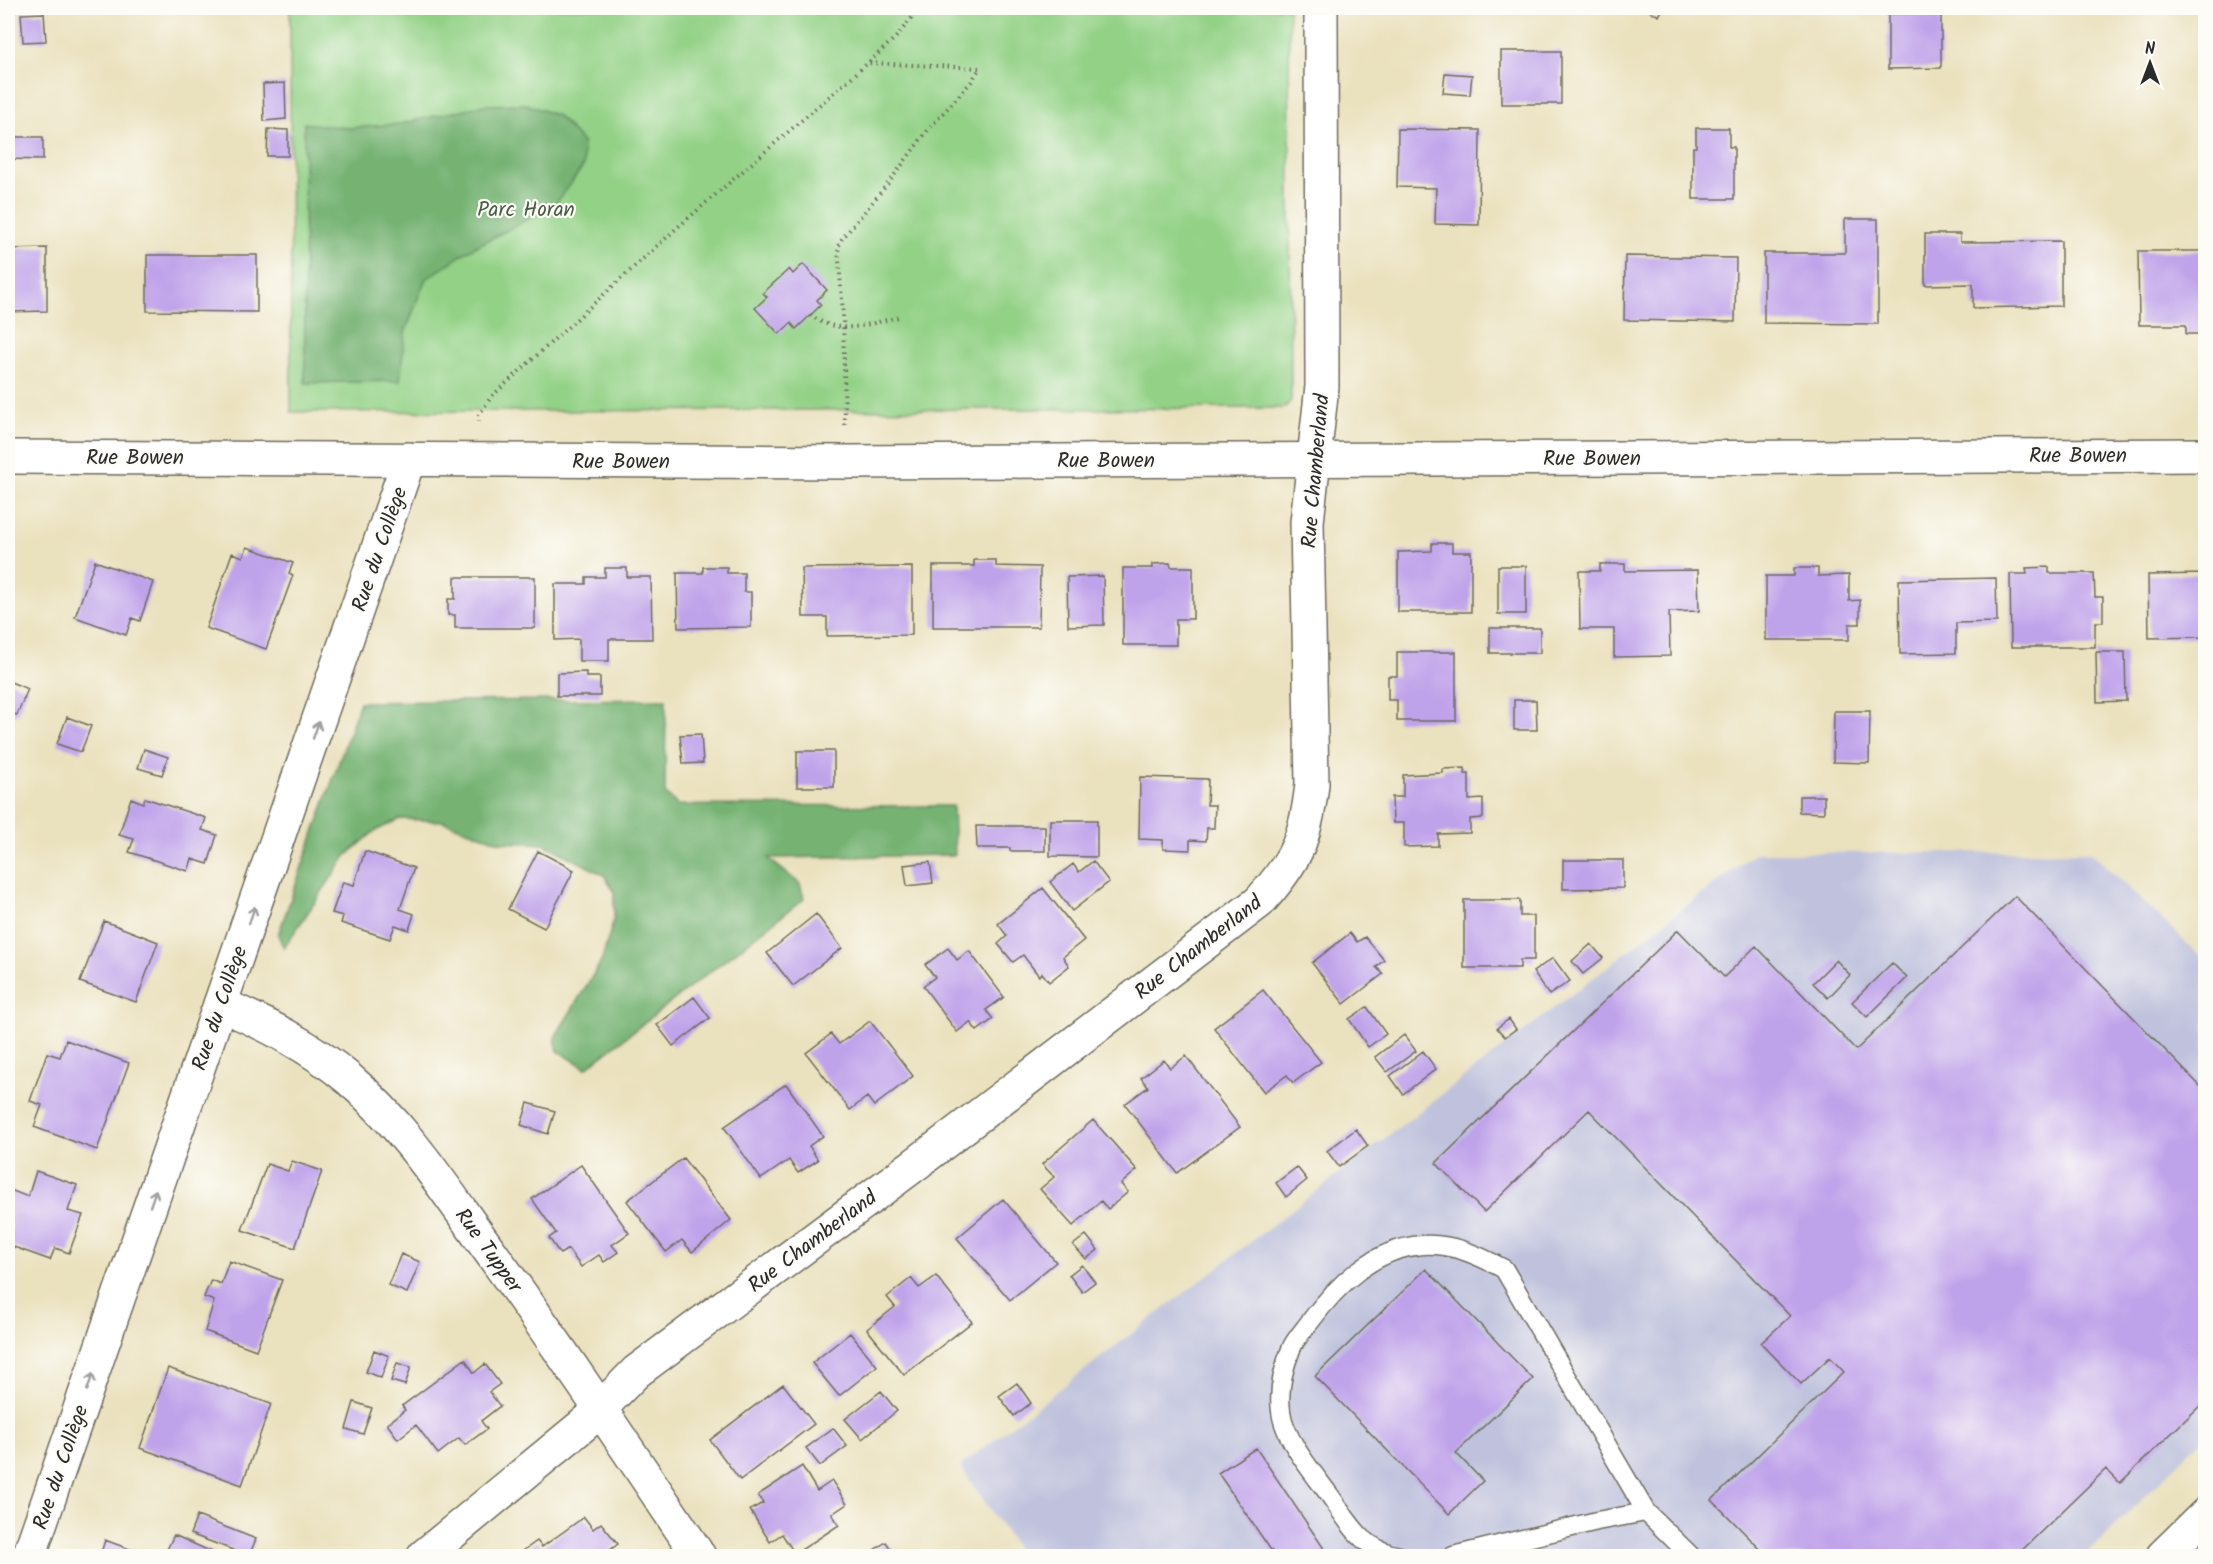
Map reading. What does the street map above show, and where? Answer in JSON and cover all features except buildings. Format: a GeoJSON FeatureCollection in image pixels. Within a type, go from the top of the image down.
{"type":"FeatureCollection","features":[{"type":"Feature","properties":{"kind":"street","name":"Rue Chamberland"},"geometry":{"type":"LineString","coordinates":[[424,1557],[580,1428],[636,1372],[913,1166],[1259,902],[1281,878],[1298,849],[1308,818],[1312,784],[1307,522],[1322,386],[1321,8]]}},
{"type":"Feature","properties":{"kind":"street","name":"Rue Bowen"},"geometry":{"type":"LineString","coordinates":[[8,457],[846,462],[2205,455]]}},
{"type":"Feature","properties":{"kind":"street","name":"Rue du Collège"},"geometry":{"type":"LineString","coordinates":[[29,1557],[409,459]]}},
{"type":"Feature","properties":{"kind":"street","name":"Rue Tupper"},"geometry":{"type":"LineString","coordinates":[[220,1004],[268,1025],[324,1060],[349,1078],[398,1128],[419,1153],[533,1310],[699,1557]]}},
{"type":"Feature","properties":{"kind":"street"},"geometry":{"type":"LineString","coordinates":[[2163,1557],[2205,1514]]}},
{"type":"Feature","properties":{"kind":"lane"},"geometry":{"type":"LineString","coordinates":[[1400,1557],[1371,1547],[1356,1533],[1300,1454],[1290,1436],[1281,1414],[1280,1390],[1284,1367],[1292,1346],[1328,1297],[1349,1277],[1370,1262],[1420,1245],[1444,1245],[1475,1254],[1504,1269],[1646,1512],[1691,1557]]}},
{"type":"Feature","properties":{"kind":"lane"},"geometry":{"type":"LineString","coordinates":[[1453,1557],[1597,1521],[1646,1512]]}},
{"type":"Feature","properties":{"kind":"path"},"geometry":{"type":"LineString","coordinates":[[475,460],[479,415],[491,397],[678,227],[868,63],[896,37],[920,8]]}},
{"type":"Feature","properties":{"kind":"path"},"geometry":{"type":"LineString","coordinates":[[846,462],[843,328],[838,248],[842,239],[890,181],[927,131],[971,82],[980,68],[868,63]]}},
{"type":"Feature","properties":{"kind":"path"},"geometry":{"type":"LineString","coordinates":[[810,315],[822,323],[843,328],[899,317]]}},
{"type":"Feature","properties":{"kind":"shaded area"},"geometry":{"type":"Polygon","coordinates":[[[2091,852],[2205,961],[2205,1436],[2085,1556],[1022,1556],[960,1466],[1755,853],[2091,852]]]}},
{"type":"Feature","properties":{"kind":"green space","name":"Parc Horan"},"geometry":{"type":"Polygon","coordinates":[[[290,8],[1289,8],[1291,401],[1284,408],[291,412],[290,8]]]}},
{"type":"Feature","properties":{"kind":"green space"},"geometry":{"type":"Polygon","coordinates":[[[526,104],[558,116],[582,142],[584,165],[555,205],[469,250],[425,280],[405,333],[400,381],[305,383],[304,123],[349,128],[400,124],[484,105],[526,104]]]}},
{"type":"Feature","properties":{"kind":"green space"},"geometry":{"type":"Polygon","coordinates":[[[666,699],[665,793],[677,805],[953,806],[955,855],[768,858],[800,884],[804,899],[586,1068],[558,1051],[555,1037],[601,962],[614,919],[614,891],[604,875],[544,844],[500,842],[442,821],[400,819],[375,831],[346,856],[284,948],[278,935],[360,702],[666,699]]]}}]}
